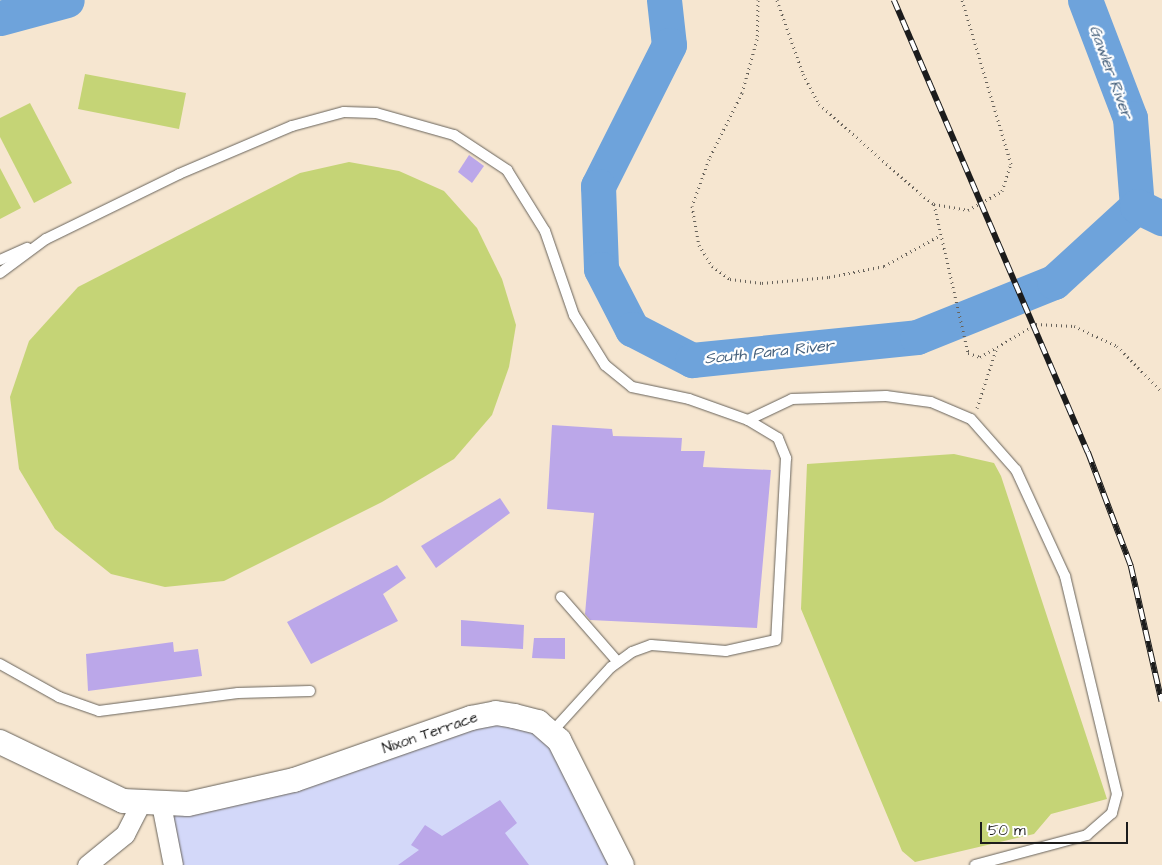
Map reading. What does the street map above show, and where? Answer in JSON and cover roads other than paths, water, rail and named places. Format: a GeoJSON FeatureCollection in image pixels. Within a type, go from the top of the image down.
{"type":"FeatureCollection","features":[{"type":"Feature","properties":{"kind":"street","name":"Nixon Terrace"},"geometry":{"type":"LineString","coordinates":[[0,742],[123,801],[151,804],[196,803],[294,780],[483,715],[496,713],[538,722],[551,733],[571,759],[622,865]]}},
{"type":"Feature","properties":{"kind":"street"},"geometry":{"type":"LineString","coordinates":[[87,865],[125,834],[151,804]]}},
{"type":"Feature","properties":{"kind":"street"},"geometry":{"type":"LineString","coordinates":[[151,804],[172,865]]}},
{"type":"Feature","properties":{"kind":"lane"},"geometry":{"type":"LineString","coordinates":[[0,260],[179,174],[292,126],[344,112],[376,112],[412,121],[454,135],[507,170],[545,231],[574,315],[590,345],[619,379],[632,388],[689,399],[748,420],[778,438],[787,472],[776,640],[757,647],[726,651],[651,645],[632,652],[618,662],[551,733]]}},
{"type":"Feature","properties":{"kind":"lane"},"geometry":{"type":"LineString","coordinates":[[0,273],[46,239]]}},
{"type":"Feature","properties":{"kind":"lane"},"geometry":{"type":"LineString","coordinates":[[748,420],[792,399],[886,396],[931,402],[972,420],[1016,470],[1065,576],[1083,636],[1116,794],[1112,813],[1087,835],[975,865]]}},
{"type":"Feature","properties":{"kind":"lane"},"geometry":{"type":"LineString","coordinates":[[561,597],[618,662]]}},
{"type":"Feature","properties":{"kind":"lane"},"geometry":{"type":"LineString","coordinates":[[0,664],[59,697],[99,711],[238,693],[310,691]]}},
{"type":"Feature","properties":{"kind":"waterway","name":"South Para River"},"geometry":{"type":"LineString","coordinates":[[0,18],[67,0]]}},
{"type":"Feature","properties":{"kind":"waterway","name":"South Para River"},"geometry":{"type":"LineString","coordinates":[[664,0],[669,45],[598,186],[601,269],[632,329],[692,360],[917,337],[1054,282],[1137,206]]}},
{"type":"Feature","properties":{"kind":"waterway","name":"Gawler River"},"geometry":{"type":"LineString","coordinates":[[1085,0],[1130,118],[1137,206]]}},
{"type":"Feature","properties":{"kind":"waterway"},"geometry":{"type":"LineString","coordinates":[[1137,206],[1162,218]]}},
{"type":"Feature","properties":{"kind":"railway"},"geometry":{"type":"LineString","coordinates":[[894,0],[1088,452],[1131,566],[1162,702]]}}]}
